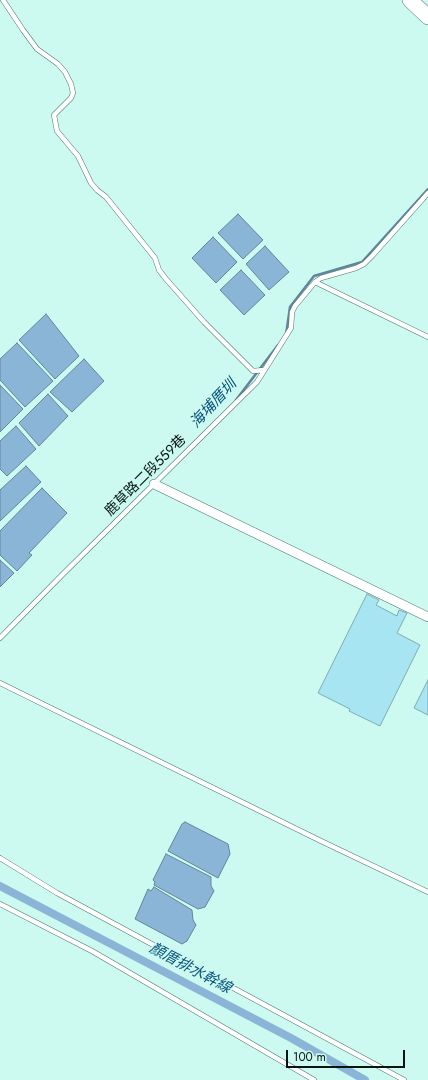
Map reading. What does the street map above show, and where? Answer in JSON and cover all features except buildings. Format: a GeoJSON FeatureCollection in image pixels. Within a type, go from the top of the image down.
{"type":"FeatureCollection","features":[{"type":"Feature","properties":{"kind":"main road"},"geometry":{"type":"LineString","coordinates":[[410,0],[428,17]]}},
{"type":"Feature","properties":{"kind":"main road"},"geometry":{"type":"LineString","coordinates":[[423,0],[428,4]]}},
{"type":"Feature","properties":{"kind":"street"},"geometry":{"type":"LineString","coordinates":[[154,484],[428,617]]}},
{"type":"Feature","properties":{"kind":"lane"},"geometry":{"type":"LineString","coordinates":[[3,0],[37,49],[58,64],[65,72],[71,84],[73,93],[71,98],[54,115],[57,131],[78,156],[91,183],[106,197],[154,258],[159,270],[166,279],[204,322],[253,371],[264,370]]}},
{"type":"Feature","properties":{"kind":"lane","name":"鹿草路二段559巷"},"geometry":{"type":"LineString","coordinates":[[0,638],[257,382],[291,328],[292,312],[295,306],[315,282],[321,278],[356,268],[364,264],[374,255],[428,193]]}},
{"type":"Feature","properties":{"kind":"lane"},"geometry":{"type":"LineString","coordinates":[[315,282],[428,337]]}},
{"type":"Feature","properties":{"kind":"lane"},"geometry":{"type":"LineString","coordinates":[[0,683],[307,835],[428,892]]}},
{"type":"Feature","properties":{"kind":"lane"},"geometry":{"type":"LineString","coordinates":[[0,858],[57,893],[404,1080]]}},
{"type":"Feature","properties":{"kind":"lane"},"geometry":{"type":"LineString","coordinates":[[0,904],[92,951],[314,1080]]}},
{"type":"Feature","properties":{"kind":"water"},"geometry":{"type":"Polygon","coordinates":[[[238,214],[263,240],[243,259],[218,233],[238,214]]]}},
{"type":"Feature","properties":{"kind":"water"},"geometry":{"type":"Polygon","coordinates":[[[213,237],[237,262],[216,283],[192,258],[213,237]]]}},
{"type":"Feature","properties":{"kind":"water"},"geometry":{"type":"Polygon","coordinates":[[[265,246],[289,272],[269,290],[246,264],[265,246]]]}},
{"type":"Feature","properties":{"kind":"water"},"geometry":{"type":"Polygon","coordinates":[[[241,270],[265,295],[244,315],[220,290],[241,270]]]}},
{"type":"Feature","properties":{"kind":"water"},"geometry":{"type":"Polygon","coordinates":[[[46,314],[79,356],[55,379],[19,340],[46,314]]]}},
{"type":"Feature","properties":{"kind":"water"},"geometry":{"type":"Polygon","coordinates":[[[17,343],[53,381],[25,407],[0,380],[0,359],[17,343]]]}},
{"type":"Feature","properties":{"kind":"water"},"geometry":{"type":"Polygon","coordinates":[[[84,359],[104,381],[72,412],[50,392],[84,359]]]}},
{"type":"Feature","properties":{"kind":"water"},"geometry":{"type":"Polygon","coordinates":[[[0,385],[23,409],[0,432],[0,385]]]}},
{"type":"Feature","properties":{"kind":"water"},"geometry":{"type":"Polygon","coordinates":[[[48,394],[68,416],[39,446],[19,423],[48,394]]]}},
{"type":"Feature","properties":{"kind":"water"},"geometry":{"type":"Polygon","coordinates":[[[16,426],[36,449],[7,476],[0,469],[0,441],[16,426]]]}},
{"type":"Feature","properties":{"kind":"water"},"geometry":{"type":"Polygon","coordinates":[[[26,466],[41,482],[0,521],[0,490],[26,466]]]}},
{"type":"Feature","properties":{"kind":"water"},"geometry":{"type":"Polygon","coordinates":[[[42,488],[67,513],[29,553],[32,555],[17,571],[0,555],[0,531],[42,488]]]}},
{"type":"Feature","properties":{"kind":"water"},"geometry":{"type":"Polygon","coordinates":[[[0,560],[14,573],[0,587],[0,560]]]}},
{"type":"Feature","properties":{"kind":"water"},"geometry":{"type":"Polygon","coordinates":[[[185,822],[228,844],[230,854],[218,878],[168,851],[182,824],[185,822]]]}},
{"type":"Feature","properties":{"kind":"water"},"geometry":{"type":"Polygon","coordinates":[[[166,854],[211,877],[211,886],[214,891],[205,907],[198,909],[154,885],[155,882],[153,880],[166,854]]]}},
{"type":"Feature","properties":{"kind":"water"},"geometry":{"type":"Polygon","coordinates":[[[154,887],[192,910],[193,920],[196,925],[187,941],[182,944],[135,919],[148,889],[151,891],[154,887]]]}},
{"type":"Feature","properties":{"kind":"waterway","name":"海埔厝圳"},"geometry":{"type":"LineString","coordinates":[[286,335],[290,307],[314,276],[362,262],[428,189]]}},
{"type":"Feature","properties":{"kind":"waterway","name":"海埔厝圳"},"geometry":{"type":"LineString","coordinates":[[236,400],[278,345]]}},
{"type":"Feature","properties":{"kind":"waterway","name":"顏厝排水幹線"},"geometry":{"type":"LineString","coordinates":[[0,886],[291,1038],[365,1080]]}}]}
